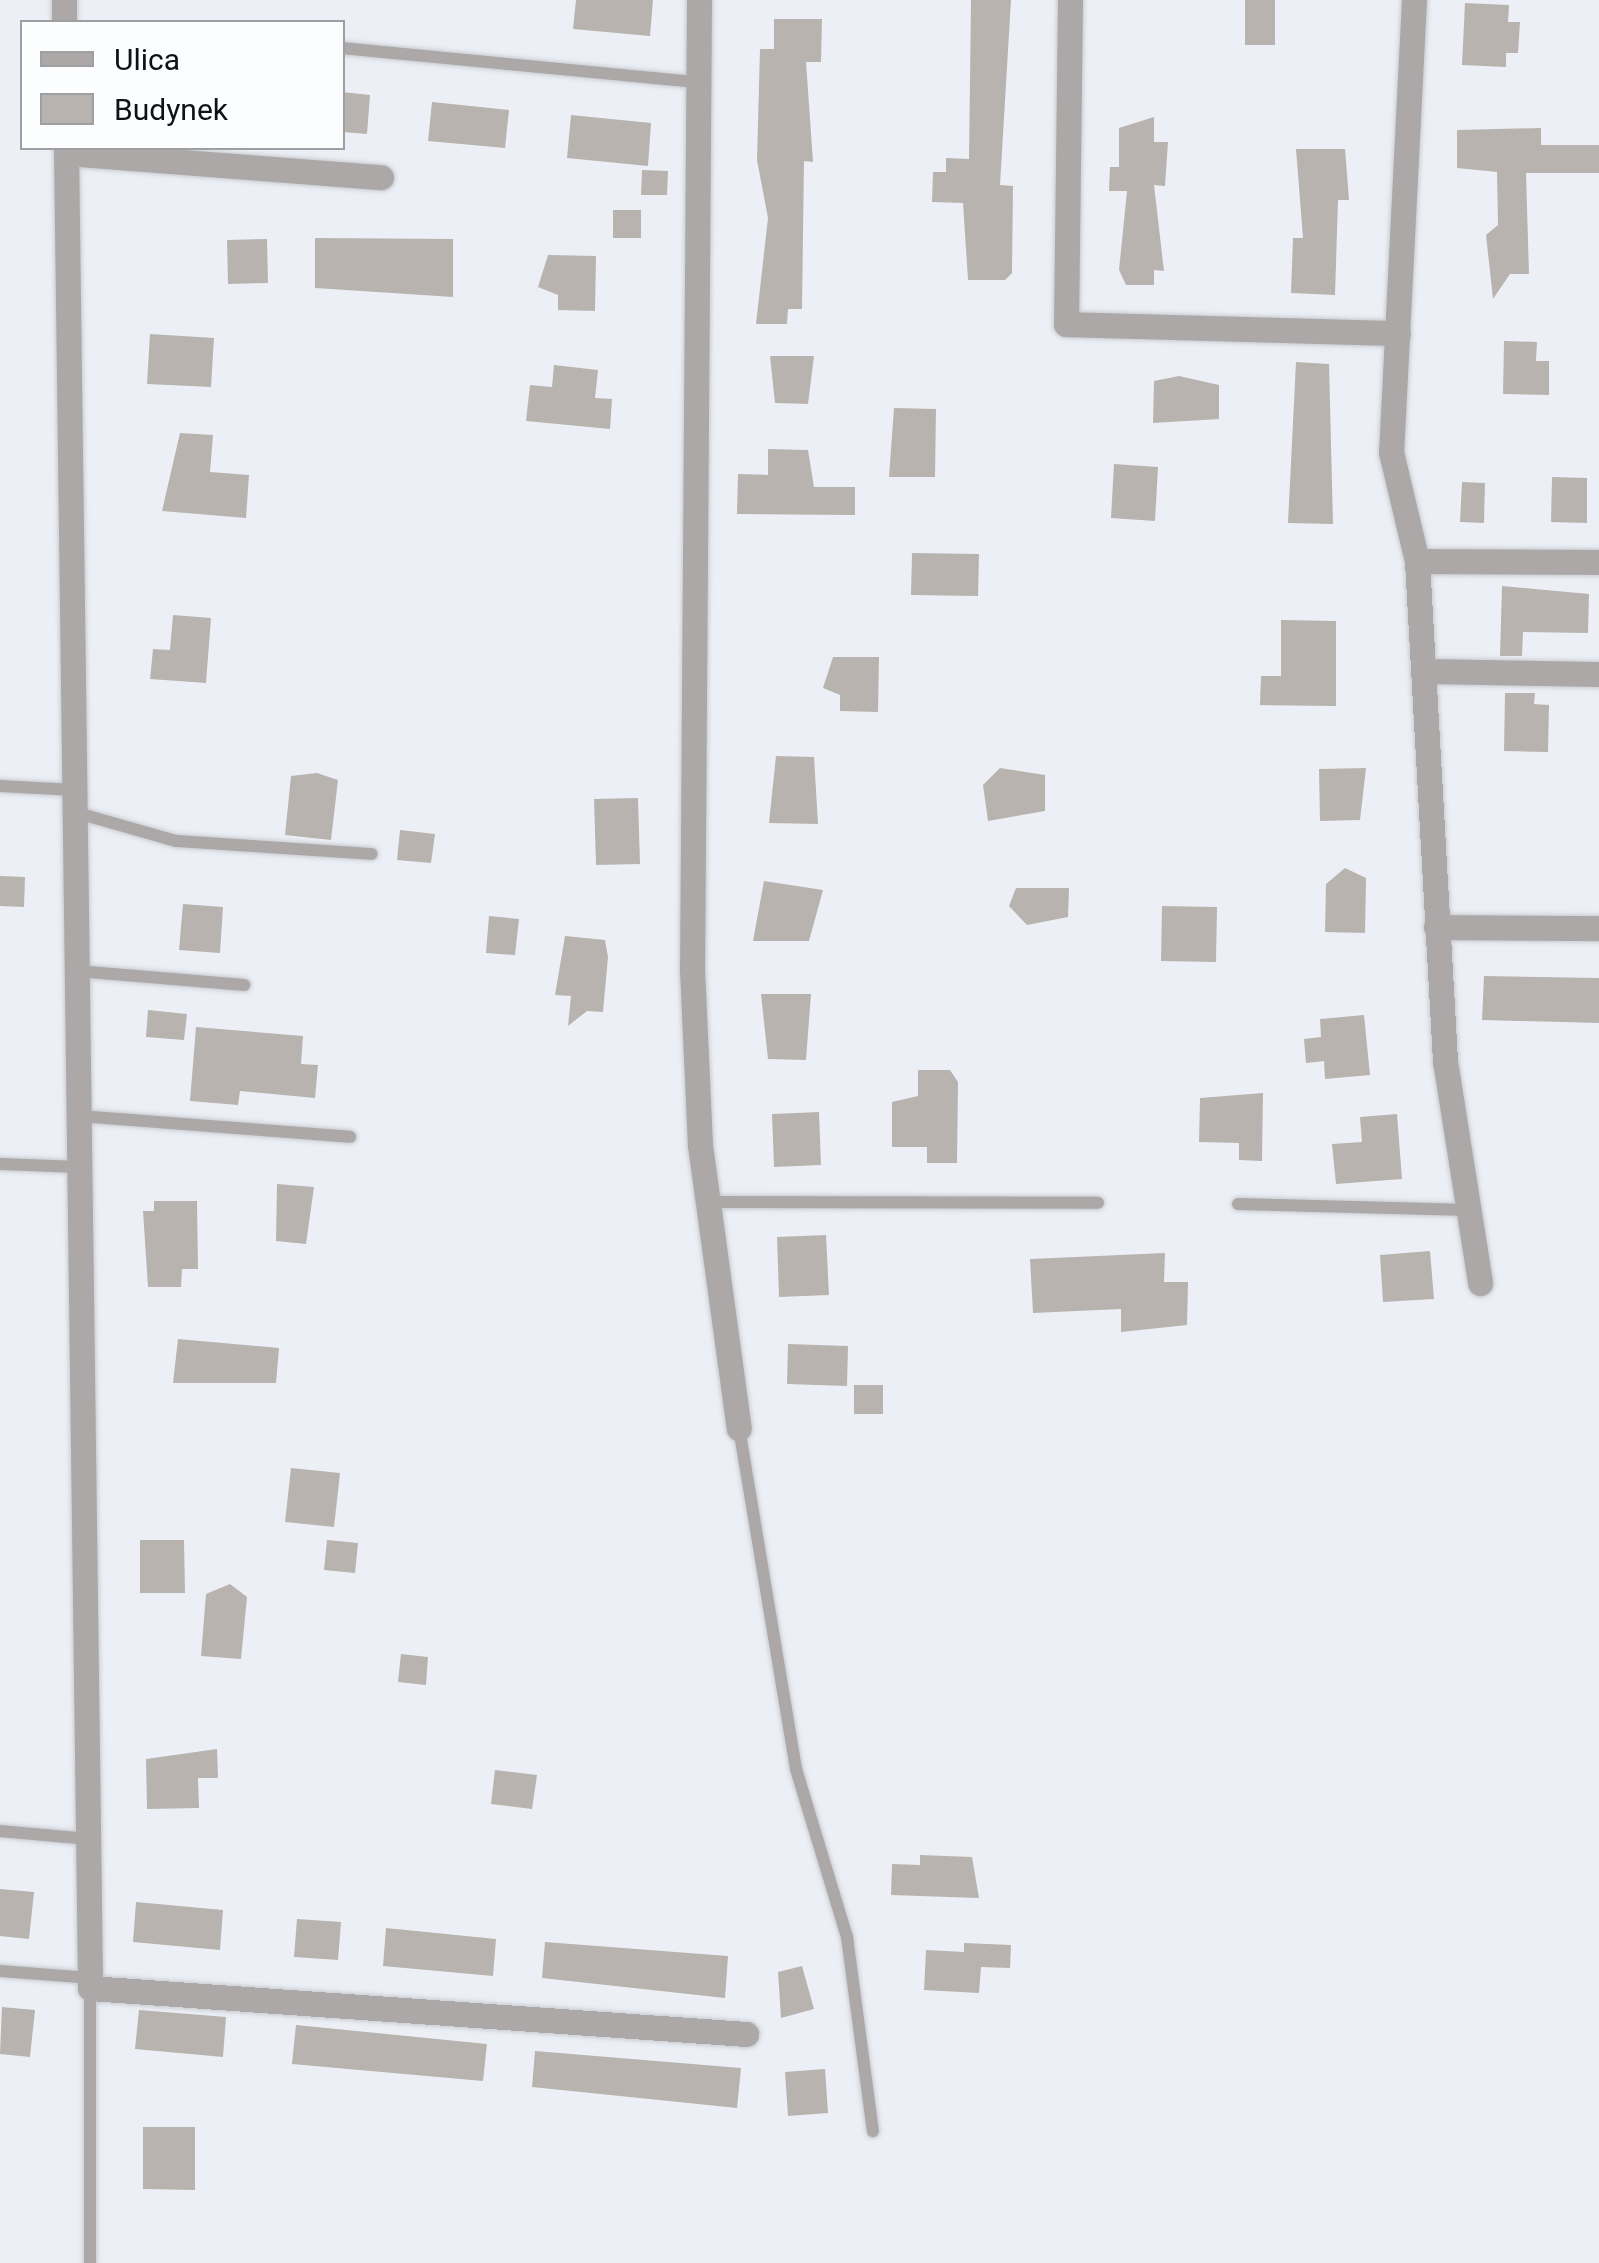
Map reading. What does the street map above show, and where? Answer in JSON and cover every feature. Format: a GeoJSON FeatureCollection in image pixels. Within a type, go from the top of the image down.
{"type":"FeatureCollection","features":[{"type":"Feature","properties":{"kind":"street"},"geometry":{"type":"LineString","coordinates":[[699,0],[692,969],[708,1202],[739,1428]]}},
{"type":"Feature","properties":{"kind":"street"},"geometry":{"type":"LineString","coordinates":[[1070,0],[1066,324],[1398,333]]}},
{"type":"Feature","properties":{"kind":"street"},"geometry":{"type":"LineString","coordinates":[[1414,0],[1391,452],[1417,561],[1436,927],[1480,1283]]}},
{"type":"Feature","properties":{"kind":"street"},"geometry":{"type":"LineString","coordinates":[[381,177],[66,150],[90,1983],[746,2034]]}},
{"type":"Feature","properties":{"kind":"street"},"geometry":{"type":"LineString","coordinates":[[1417,561],[1599,562]]}},
{"type":"Feature","properties":{"kind":"street"},"geometry":{"type":"LineString","coordinates":[[1424,671],[1599,674]]}},
{"type":"Feature","properties":{"kind":"street"},"geometry":{"type":"LineString","coordinates":[[1436,927],[1599,928]]}},
{"type":"Feature","properties":{"kind":"lane"},"geometry":{"type":"LineString","coordinates":[[345,48],[698,82]]}},
{"type":"Feature","properties":{"kind":"lane"},"geometry":{"type":"LineString","coordinates":[[0,786],[74,801],[176,841],[372,854]]}},
{"type":"Feature","properties":{"kind":"lane"},"geometry":{"type":"LineString","coordinates":[[77,971],[244,985]]}},
{"type":"Feature","properties":{"kind":"lane"},"geometry":{"type":"LineString","coordinates":[[79,1116],[350,1137]]}},
{"type":"Feature","properties":{"kind":"lane"},"geometry":{"type":"LineString","coordinates":[[0,1164],[80,1167]]}},
{"type":"Feature","properties":{"kind":"lane"},"geometry":{"type":"LineString","coordinates":[[708,1202],[1098,1203]]}},
{"type":"Feature","properties":{"kind":"lane"},"geometry":{"type":"LineString","coordinates":[[1238,1204],[1468,1210]]}},
{"type":"Feature","properties":{"kind":"lane"},"geometry":{"type":"LineString","coordinates":[[739,1428],[796,1769],[847,1937],[873,2131]]}},
{"type":"Feature","properties":{"kind":"lane"},"geometry":{"type":"LineString","coordinates":[[0,1831],[89,1840]]}},
{"type":"Feature","properties":{"kind":"lane"},"geometry":{"type":"LineString","coordinates":[[0,1971],[90,1983],[90,2263]]}},
{"type":"Feature","properties":{"kind":"building"},"geometry":{"type":"Polygon","coordinates":[[[576,0],[653,0],[650,36],[573,29],[576,0]]]}},
{"type":"Feature","properties":{"kind":"building"},"geometry":{"type":"Polygon","coordinates":[[[971,0],[1011,0],[1000,185],[1013,186],[1012,273],[1005,280],[968,280],[963,203],[932,202],[933,172],[946,172],[946,158],[969,159],[971,0]]]}},
{"type":"Feature","properties":{"kind":"building"},"geometry":{"type":"Polygon","coordinates":[[[1245,0],[1275,0],[1275,45],[1245,45],[1245,0]]]}},
{"type":"Feature","properties":{"kind":"building"},"geometry":{"type":"Polygon","coordinates":[[[1465,3],[1509,5],[1508,22],[1520,22],[1518,53],[1506,53],[1506,67],[1462,65],[1465,3]]]}},
{"type":"Feature","properties":{"kind":"building"},"geometry":{"type":"Polygon","coordinates":[[[774,19],[822,19],[821,62],[806,62],[813,162],[804,161],[802,309],[788,309],[787,324],[756,324],[768,218],[757,160],[760,49],[774,49],[774,19]]]}},
{"type":"Feature","properties":{"kind":"building"},"geometry":{"type":"Polygon","coordinates":[[[345,92],[370,95],[367,134],[345,132],[345,92]]]}},
{"type":"Feature","properties":{"kind":"building"},"geometry":{"type":"Polygon","coordinates":[[[432,102],[509,110],[505,148],[428,141],[432,102]]]}},
{"type":"Feature","properties":{"kind":"building"},"geometry":{"type":"Polygon","coordinates":[[[571,115],[651,123],[648,166],[567,158],[571,115]]]}},
{"type":"Feature","properties":{"kind":"building"},"geometry":{"type":"Polygon","coordinates":[[[1154,117],[1154,142],[1168,142],[1165,186],[1154,185],[1164,271],[1154,270],[1154,285],[1126,285],[1119,270],[1127,191],[1109,191],[1110,167],[1119,167],[1119,128],[1154,117]]]}},
{"type":"Feature","properties":{"kind":"building"},"geometry":{"type":"Polygon","coordinates":[[[1541,128],[1541,145],[1599,145],[1599,173],[1526,173],[1529,274],[1510,274],[1493,299],[1486,235],[1498,225],[1497,172],[1457,168],[1457,130],[1541,128]]]}},
{"type":"Feature","properties":{"kind":"building"},"geometry":{"type":"Polygon","coordinates":[[[1296,149],[1345,149],[1349,200],[1338,200],[1335,295],[1291,293],[1293,238],[1303,238],[1296,149]]]}},
{"type":"Feature","properties":{"kind":"building"},"geometry":{"type":"Polygon","coordinates":[[[642,170],[668,171],[667,195],[641,195],[642,170]]]}},
{"type":"Feature","properties":{"kind":"building"},"geometry":{"type":"Polygon","coordinates":[[[613,210],[641,210],[641,238],[613,238],[613,210]]]}},
{"type":"Feature","properties":{"kind":"building"},"geometry":{"type":"Polygon","coordinates":[[[315,238],[453,239],[453,297],[315,288],[315,238]]]}},
{"type":"Feature","properties":{"kind":"building"},"geometry":{"type":"Polygon","coordinates":[[[267,239],[268,283],[228,284],[227,240],[267,239]]]}},
{"type":"Feature","properties":{"kind":"building"},"geometry":{"type":"Polygon","coordinates":[[[548,255],[596,256],[595,311],[558,310],[558,295],[538,287],[548,255]]]}},
{"type":"Feature","properties":{"kind":"building"},"geometry":{"type":"Polygon","coordinates":[[[150,334],[214,338],[211,387],[147,384],[150,334]]]}},
{"type":"Feature","properties":{"kind":"building"},"geometry":{"type":"Polygon","coordinates":[[[1504,341],[1537,342],[1536,361],[1549,361],[1549,395],[1503,394],[1504,341]]]}},
{"type":"Feature","properties":{"kind":"building"},"geometry":{"type":"Polygon","coordinates":[[[770,356],[814,356],[808,404],[775,403],[770,356]]]}},
{"type":"Feature","properties":{"kind":"building"},"geometry":{"type":"Polygon","coordinates":[[[1296,362],[1329,364],[1333,524],[1288,523],[1296,362]]]}},
{"type":"Feature","properties":{"kind":"building"},"geometry":{"type":"Polygon","coordinates":[[[554,365],[598,370],[595,398],[612,399],[610,429],[526,421],[530,385],[552,387],[554,365]]]}},
{"type":"Feature","properties":{"kind":"building"},"geometry":{"type":"Polygon","coordinates":[[[1179,376],[1219,385],[1219,419],[1153,423],[1154,381],[1179,376]]]}},
{"type":"Feature","properties":{"kind":"building"},"geometry":{"type":"Polygon","coordinates":[[[894,408],[936,409],[935,477],[889,477],[894,408]]]}},
{"type":"Feature","properties":{"kind":"building"},"geometry":{"type":"Polygon","coordinates":[[[180,433],[213,435],[210,472],[249,475],[246,518],[162,511],[180,433]]]}},
{"type":"Feature","properties":{"kind":"building"},"geometry":{"type":"Polygon","coordinates":[[[768,449],[808,450],[814,487],[855,487],[855,515],[737,514],[738,474],[768,475],[768,449]]]}},
{"type":"Feature","properties":{"kind":"building"},"geometry":{"type":"Polygon","coordinates":[[[1114,464],[1158,467],[1155,521],[1111,518],[1114,464]]]}},
{"type":"Feature","properties":{"kind":"building"},"geometry":{"type":"Polygon","coordinates":[[[1552,477],[1587,478],[1587,523],[1551,522],[1552,477]]]}},
{"type":"Feature","properties":{"kind":"building"},"geometry":{"type":"Polygon","coordinates":[[[1462,482],[1485,483],[1484,523],[1460,522],[1462,482]]]}},
{"type":"Feature","properties":{"kind":"building"},"geometry":{"type":"Polygon","coordinates":[[[912,553],[979,554],[978,596],[911,595],[912,553]]]}},
{"type":"Feature","properties":{"kind":"building"},"geometry":{"type":"Polygon","coordinates":[[[1502,586],[1589,594],[1588,633],[1523,632],[1522,656],[1500,656],[1502,586]]]}},
{"type":"Feature","properties":{"kind":"building"},"geometry":{"type":"Polygon","coordinates":[[[173,615],[211,618],[206,683],[150,679],[153,649],[170,650],[173,615]]]}},
{"type":"Feature","properties":{"kind":"building"},"geometry":{"type":"Polygon","coordinates":[[[1281,620],[1336,621],[1336,706],[1260,705],[1261,676],[1281,676],[1281,620]]]}},
{"type":"Feature","properties":{"kind":"building"},"geometry":{"type":"Polygon","coordinates":[[[833,657],[879,657],[878,712],[840,711],[840,695],[823,688],[833,657]]]}},
{"type":"Feature","properties":{"kind":"building"},"geometry":{"type":"Polygon","coordinates":[[[1505,693],[1535,693],[1534,704],[1549,705],[1548,752],[1504,751],[1505,693]]]}},
{"type":"Feature","properties":{"kind":"building"},"geometry":{"type":"Polygon","coordinates":[[[776,756],[814,757],[818,824],[769,823],[776,756]]]}},
{"type":"Feature","properties":{"kind":"building"},"geometry":{"type":"Polygon","coordinates":[[[1000,768],[1045,775],[1045,811],[988,821],[983,785],[1000,768]]]}},
{"type":"Feature","properties":{"kind":"building"},"geometry":{"type":"Polygon","coordinates":[[[1366,768],[1360,820],[1320,821],[1319,769],[1366,768]]]}},
{"type":"Feature","properties":{"kind":"building"},"geometry":{"type":"Polygon","coordinates":[[[317,773],[338,780],[331,840],[285,835],[291,776],[317,773]]]}},
{"type":"Feature","properties":{"kind":"building"},"geometry":{"type":"Polygon","coordinates":[[[638,798],[640,864],[596,865],[594,799],[638,798]]]}},
{"type":"Feature","properties":{"kind":"building"},"geometry":{"type":"Polygon","coordinates":[[[400,830],[435,834],[431,863],[397,860],[400,830]]]}},
{"type":"Feature","properties":{"kind":"building"},"geometry":{"type":"Polygon","coordinates":[[[1345,868],[1366,878],[1365,933],[1325,932],[1326,884],[1345,868]]]}},
{"type":"Feature","properties":{"kind":"building"},"geometry":{"type":"Polygon","coordinates":[[[0,876],[25,877],[24,907],[0,906],[0,876]]]}},
{"type":"Feature","properties":{"kind":"building"},"geometry":{"type":"Polygon","coordinates":[[[764,881],[823,890],[809,941],[753,941],[764,881]]]}},
{"type":"Feature","properties":{"kind":"building"},"geometry":{"type":"Polygon","coordinates":[[[1016,888],[1069,888],[1068,917],[1027,925],[1009,906],[1016,888]]]}},
{"type":"Feature","properties":{"kind":"building"},"geometry":{"type":"Polygon","coordinates":[[[183,904],[223,907],[220,953],[179,950],[183,904]]]}},
{"type":"Feature","properties":{"kind":"building"},"geometry":{"type":"Polygon","coordinates":[[[1162,906],[1217,907],[1216,962],[1161,961],[1162,906]]]}},
{"type":"Feature","properties":{"kind":"building"},"geometry":{"type":"Polygon","coordinates":[[[489,916],[519,919],[515,955],[486,953],[489,916]]]}},
{"type":"Feature","properties":{"kind":"building"},"geometry":{"type":"Polygon","coordinates":[[[565,936],[605,940],[608,957],[603,1012],[587,1011],[568,1026],[571,996],[555,995],[565,936]]]}},
{"type":"Feature","properties":{"kind":"building"},"geometry":{"type":"Polygon","coordinates":[[[1484,976],[1599,978],[1599,1023],[1482,1020],[1484,976]]]}},
{"type":"Feature","properties":{"kind":"building"},"geometry":{"type":"Polygon","coordinates":[[[761,994],[811,994],[806,1060],[768,1059],[761,994]]]}},
{"type":"Feature","properties":{"kind":"building"},"geometry":{"type":"Polygon","coordinates":[[[148,1010],[187,1014],[184,1040],[146,1037],[148,1010]]]}},
{"type":"Feature","properties":{"kind":"building"},"geometry":{"type":"Polygon","coordinates":[[[1364,1015],[1370,1075],[1325,1079],[1324,1061],[1306,1063],[1304,1039],[1321,1037],[1320,1019],[1364,1015]]]}},
{"type":"Feature","properties":{"kind":"building"},"geometry":{"type":"Polygon","coordinates":[[[196,1027],[303,1036],[301,1064],[318,1065],[315,1098],[240,1091],[238,1105],[190,1101],[196,1027]]]}},
{"type":"Feature","properties":{"kind":"building"},"geometry":{"type":"Polygon","coordinates":[[[918,1070],[950,1070],[958,1082],[957,1163],[927,1163],[927,1147],[892,1147],[892,1102],[918,1096],[918,1070]]]}},
{"type":"Feature","properties":{"kind":"building"},"geometry":{"type":"Polygon","coordinates":[[[1263,1093],[1262,1161],[1239,1160],[1239,1143],[1199,1142],[1200,1098],[1263,1093]]]}},
{"type":"Feature","properties":{"kind":"building"},"geometry":{"type":"Polygon","coordinates":[[[819,1112],[821,1165],[774,1167],[772,1114],[819,1112]]]}},
{"type":"Feature","properties":{"kind":"building"},"geometry":{"type":"Polygon","coordinates":[[[1397,1114],[1402,1179],[1336,1184],[1332,1144],[1362,1142],[1360,1117],[1397,1114]]]}},
{"type":"Feature","properties":{"kind":"building"},"geometry":{"type":"Polygon","coordinates":[[[277,1184],[314,1187],[306,1244],[276,1241],[277,1184]]]}},
{"type":"Feature","properties":{"kind":"building"},"geometry":{"type":"Polygon","coordinates":[[[154,1201],[197,1201],[198,1269],[182,1269],[181,1287],[148,1287],[143,1211],[154,1211],[154,1201]]]}},
{"type":"Feature","properties":{"kind":"building"},"geometry":{"type":"Polygon","coordinates":[[[826,1235],[829,1295],[779,1297],[777,1237],[826,1235]]]}},
{"type":"Feature","properties":{"kind":"building"},"geometry":{"type":"Polygon","coordinates":[[[1430,1251],[1434,1299],[1383,1302],[1380,1255],[1430,1251]]]}},
{"type":"Feature","properties":{"kind":"building"},"geometry":{"type":"Polygon","coordinates":[[[1165,1253],[1164,1282],[1188,1282],[1187,1325],[1121,1332],[1121,1309],[1033,1313],[1030,1259],[1165,1253]]]}},
{"type":"Feature","properties":{"kind":"building"},"geometry":{"type":"Polygon","coordinates":[[[178,1339],[279,1348],[276,1383],[173,1383],[178,1339]]]}},
{"type":"Feature","properties":{"kind":"building"},"geometry":{"type":"Polygon","coordinates":[[[788,1344],[848,1346],[847,1386],[787,1384],[788,1344]]]}},
{"type":"Feature","properties":{"kind":"building"},"geometry":{"type":"Polygon","coordinates":[[[854,1385],[883,1385],[883,1414],[854,1414],[854,1385]]]}},
{"type":"Feature","properties":{"kind":"building"},"geometry":{"type":"Polygon","coordinates":[[[291,1468],[340,1473],[334,1527],[285,1522],[291,1468]]]}},
{"type":"Feature","properties":{"kind":"building"},"geometry":{"type":"Polygon","coordinates":[[[140,1540],[184,1540],[185,1593],[140,1593],[140,1540]]]}},
{"type":"Feature","properties":{"kind":"building"},"geometry":{"type":"Polygon","coordinates":[[[327,1540],[358,1543],[355,1573],[324,1570],[327,1540]]]}},
{"type":"Feature","properties":{"kind":"building"},"geometry":{"type":"Polygon","coordinates":[[[230,1584],[247,1597],[241,1659],[201,1656],[206,1594],[230,1584]]]}},
{"type":"Feature","properties":{"kind":"building"},"geometry":{"type":"Polygon","coordinates":[[[401,1654],[428,1657],[426,1685],[398,1682],[401,1654]]]}},
{"type":"Feature","properties":{"kind":"building"},"geometry":{"type":"Polygon","coordinates":[[[217,1749],[218,1778],[198,1778],[199,1808],[147,1809],[146,1759],[217,1749]]]}},
{"type":"Feature","properties":{"kind":"building"},"geometry":{"type":"Polygon","coordinates":[[[495,1770],[537,1775],[532,1809],[491,1804],[495,1770]]]}},
{"type":"Feature","properties":{"kind":"building"},"geometry":{"type":"Polygon","coordinates":[[[920,1855],[972,1857],[979,1898],[891,1895],[892,1864],[920,1865],[920,1855]]]}},
{"type":"Feature","properties":{"kind":"building"},"geometry":{"type":"Polygon","coordinates":[[[0,1889],[34,1892],[29,1939],[0,1936],[0,1889]]]}},
{"type":"Feature","properties":{"kind":"building"},"geometry":{"type":"Polygon","coordinates":[[[136,1902],[223,1910],[220,1950],[133,1942],[136,1902]]]}},
{"type":"Feature","properties":{"kind":"building"},"geometry":{"type":"Polygon","coordinates":[[[297,1919],[341,1922],[338,1960],[294,1957],[297,1919]]]}},
{"type":"Feature","properties":{"kind":"building"},"geometry":{"type":"Polygon","coordinates":[[[386,1928],[496,1939],[493,1976],[383,1966],[386,1928]]]}},
{"type":"Feature","properties":{"kind":"building"},"geometry":{"type":"Polygon","coordinates":[[[545,1942],[728,1956],[725,1998],[542,1978],[545,1942]]]}},
{"type":"Feature","properties":{"kind":"building"},"geometry":{"type":"Polygon","coordinates":[[[964,1943],[1011,1945],[1010,1968],[981,1967],[979,1993],[924,1990],[926,1950],[964,1952],[964,1943]]]}},
{"type":"Feature","properties":{"kind":"building"},"geometry":{"type":"Polygon","coordinates":[[[802,1966],[814,2009],[781,2018],[778,1972],[802,1966]]]}},
{"type":"Feature","properties":{"kind":"building"},"geometry":{"type":"Polygon","coordinates":[[[2,2007],[35,2010],[30,2057],[0,2054],[2,2007]]]}},
{"type":"Feature","properties":{"kind":"building"},"geometry":{"type":"Polygon","coordinates":[[[139,2010],[226,2017],[223,2057],[135,2049],[139,2010]]]}},
{"type":"Feature","properties":{"kind":"building"},"geometry":{"type":"Polygon","coordinates":[[[296,2025],[487,2044],[483,2081],[292,2064],[296,2025]]]}},
{"type":"Feature","properties":{"kind":"building"},"geometry":{"type":"Polygon","coordinates":[[[535,2051],[741,2068],[737,2108],[532,2087],[535,2051]]]}},
{"type":"Feature","properties":{"kind":"building"},"geometry":{"type":"Polygon","coordinates":[[[825,2069],[828,2113],[788,2116],[785,2072],[825,2069]]]}},
{"type":"Feature","properties":{"kind":"building"},"geometry":{"type":"Polygon","coordinates":[[[143,2127],[195,2127],[195,2190],[143,2189],[143,2127]]]}}]}
